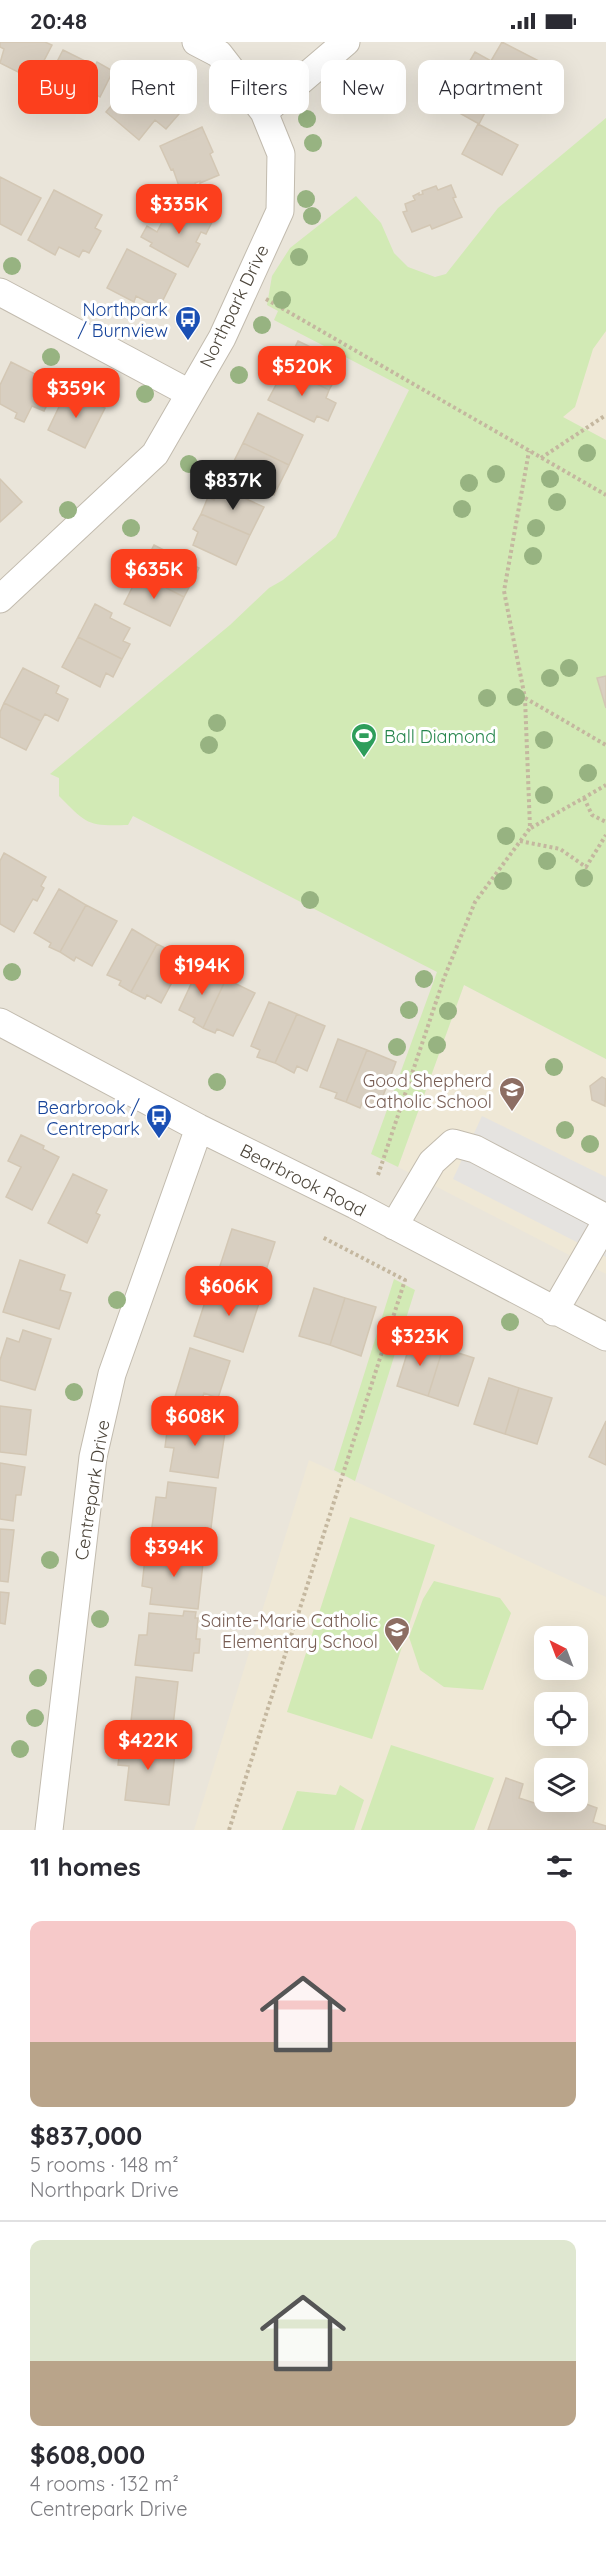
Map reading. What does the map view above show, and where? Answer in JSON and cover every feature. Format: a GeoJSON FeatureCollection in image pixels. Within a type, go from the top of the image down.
{"type":"FeatureCollection","features":[{"type":"Feature","properties":{"kind":"street","name":"Northpark Drive"},"geometry":{"type":"LineString","coordinates":[[196,42],[219,54],[224,60]]}},
{"type":"Feature","properties":{"kind":"street"},"geometry":{"type":"LineString","coordinates":[[309,73],[346,42]]}},
{"type":"Feature","properties":{"kind":"street","name":"Northpark Drive"},"geometry":{"type":"LineString","coordinates":[[0,599],[155,454],[222,338],[280,211],[281,153],[265,114]]}},
{"type":"Feature","properties":{"kind":"street"},"geometry":{"type":"LineString","coordinates":[[0,292],[189,393]]}},
{"type":"Feature","properties":{"kind":"street","name":"Bearbrook Road"},"geometry":{"type":"LineString","coordinates":[[0,1022],[199,1128],[394,1226],[554,1312],[606,1337]]}},
{"type":"Feature","properties":{"kind":"street","name":"Centrepark Drive"},"geometry":{"type":"LineString","coordinates":[[48,1830],[93,1457],[112,1374],[199,1128]]}},
{"type":"Feature","properties":{"kind":"street"},"geometry":{"type":"LineString","coordinates":[[394,1226],[432,1162],[453,1143],[475,1149],[606,1220],[554,1312]]}},
{"type":"Feature","properties":{"kind":"path"},"geometry":{"type":"LineString","coordinates":[[244,287],[606,495]]}},
{"type":"Feature","properties":{"kind":"path"},"geometry":{"type":"LineString","coordinates":[[541,458],[606,415]]}},
{"type":"Feature","properties":{"kind":"path"},"geometry":{"type":"LineString","coordinates":[[529,451],[504,591],[525,698],[530,828]]}},
{"type":"Feature","properties":{"kind":"path"},"geometry":{"type":"LineString","coordinates":[[525,698],[606,745]]}},
{"type":"Feature","properties":{"kind":"path"},"geometry":{"type":"LineString","coordinates":[[378,1175],[444,978],[475,902],[530,828],[606,785]]}},
{"type":"Feature","properties":{"kind":"path"},"geometry":{"type":"LineString","coordinates":[[584,798],[592,814],[606,822]]}},
{"type":"Feature","properties":{"kind":"path"},"geometry":{"type":"LineString","coordinates":[[520,842],[560,849],[586,867],[606,836]]}},
{"type":"Feature","properties":{"kind":"path"},"geometry":{"type":"LineString","coordinates":[[229,1830],[405,1280],[322,1237]]}},
{"type":"Feature","properties":{"kind":"shaded area"},"geometry":{"type":"Polygon","coordinates":[[[0,42],[606,42],[606,1830],[0,1830],[0,42]]]}},
{"type":"Feature","properties":{"kind":"shaded area"},"geometry":{"type":"Polygon","coordinates":[[[606,287],[606,440],[544,408],[606,287]]]}},
{"type":"Feature","properties":{"kind":"shaded area","name":"Good Shepherd Catholic School"},"geometry":{"type":"Polygon","coordinates":[[[464,985],[606,1059],[606,1274],[398,1167],[464,985]]]}},
{"type":"Feature","properties":{"kind":"shaded area"},"geometry":{"type":"Polygon","coordinates":[[[482,1116],[606,1177],[606,1257],[453,1179],[482,1116]]]}},
{"type":"Feature","properties":{"kind":"shaded area","name":"Sainte-Marie Catholic Elementary School"},"geometry":{"type":"Polygon","coordinates":[[[309,1460],[606,1597],[606,1830],[194,1830],[309,1460]]]}},
{"type":"Feature","properties":{"kind":"green space"},"geometry":{"type":"Polygon","coordinates":[[[606,118],[606,331],[593,349],[575,407],[563,417],[606,440],[606,1059],[464,985],[398,1167],[371,1154],[437,972],[133,816],[128,825],[104,825],[89,822],[59,796],[59,778],[50,774],[230,625],[269,588],[283,580],[336,537],[409,390],[274,320],[278,311],[267,305],[272,276],[290,248],[356,196],[381,223],[394,253],[408,267],[435,277],[446,274],[498,208],[606,118]]]}},
{"type":"Feature","properties":{"kind":"green space"},"geometry":{"type":"Polygon","coordinates":[[[394,1279],[415,1290],[355,1481],[334,1470],[394,1279]]]}},
{"type":"Feature","properties":{"kind":"green space"},"geometry":{"type":"Polygon","coordinates":[[[350,1517],[435,1545],[372,1739],[287,1712],[350,1517]]]}},
{"type":"Feature","properties":{"kind":"green space"},"geometry":{"type":"Polygon","coordinates":[[[434,1581],[500,1598],[511,1613],[483,1690],[444,1687],[420,1670],[409,1637],[423,1599],[434,1581]]]}},
{"type":"Feature","properties":{"kind":"green space"},"geometry":{"type":"Polygon","coordinates":[[[391,1745],[494,1778],[474,1830],[361,1830],[391,1745]]]}},
{"type":"Feature","properties":{"kind":"green space"},"geometry":{"type":"Polygon","coordinates":[[[340,1785],[364,1800],[354,1830],[282,1830],[297,1791],[336,1795],[340,1785]]]}},
{"type":"Feature","properties":{"kind":"building"},"geometry":{"type":"Polygon","coordinates":[[[0,42],[45,42],[52,45],[44,60],[18,60],[18,72],[0,63],[4,49],[0,47],[0,42]]]}},
{"type":"Feature","properties":{"kind":"building"},"geometry":{"type":"Polygon","coordinates":[[[502,42],[537,60],[492,60],[502,42]]]}},
{"type":"Feature","properties":{"kind":"building"},"geometry":{"type":"Polygon","coordinates":[[[63,50],[83,60],[58,60],[63,50]]]}},
{"type":"Feature","properties":{"kind":"building"},"geometry":{"type":"Polygon","coordinates":[[[475,52],[489,60],[470,60],[475,52]]]}},
{"type":"Feature","properties":{"kind":"building"},"geometry":{"type":"Polygon","coordinates":[[[98,63],[110,69],[110,77],[100,97],[98,96],[98,63]]]}},
{"type":"Feature","properties":{"kind":"building"},"geometry":{"type":"Polygon","coordinates":[[[110,107],[110,114],[179,114],[166,129],[155,120],[139,140],[106,112],[110,107]]]}},
{"type":"Feature","properties":{"kind":"building"},"geometry":{"type":"Polygon","coordinates":[[[461,114],[484,114],[479,124],[461,114]]]}},
{"type":"Feature","properties":{"kind":"building"},"geometry":{"type":"Polygon","coordinates":[[[478,124],[518,145],[502,175],[462,154],[478,124]]]}},
{"type":"Feature","properties":{"kind":"building"},"geometry":{"type":"Polygon","coordinates":[[[202,127],[213,152],[210,154],[219,175],[195,183],[199,193],[191,196],[187,189],[181,192],[173,169],[171,170],[160,146],[202,127]]]}},
{"type":"Feature","properties":{"kind":"building"},"geometry":{"type":"Polygon","coordinates":[[[0,177],[41,198],[21,235],[0,224],[0,177]]]}},
{"type":"Feature","properties":{"kind":"building"},"geometry":{"type":"Polygon","coordinates":[[[451,185],[456,197],[453,198],[462,217],[432,229],[430,225],[412,232],[403,212],[407,211],[405,204],[415,200],[413,196],[423,194],[422,191],[436,186],[438,190],[451,185]]]}},
{"type":"Feature","properties":{"kind":"building"},"geometry":{"type":"Polygon","coordinates":[[[54,190],[102,215],[95,228],[101,231],[89,253],[83,250],[79,257],[59,247],[55,255],[28,240],[54,190]]]}},
{"type":"Feature","properties":{"kind":"building"},"geometry":{"type":"Polygon","coordinates":[[[186,205],[213,220],[206,234],[201,232],[196,242],[200,244],[188,267],[150,246],[152,243],[141,237],[147,226],[157,232],[168,211],[179,217],[186,205]]]}},
{"type":"Feature","properties":{"kind":"building"},"geometry":{"type":"Polygon","coordinates":[[[127,249],[176,274],[159,308],[136,296],[134,302],[107,288],[127,249]]]}},
{"type":"Feature","properties":{"kind":"building"},"geometry":{"type":"Polygon","coordinates":[[[298,341],[344,363],[329,390],[285,368],[298,341]]]}},
{"type":"Feature","properties":{"kind":"building"},"geometry":{"type":"Polygon","coordinates":[[[11,362],[57,385],[44,411],[32,406],[24,422],[15,418],[17,413],[0,404],[0,385],[11,362]]]}},
{"type":"Feature","properties":{"kind":"building"},"geometry":{"type":"Polygon","coordinates":[[[285,368],[329,390],[326,398],[336,403],[328,421],[317,416],[314,422],[268,400],[285,368]]]}},
{"type":"Feature","properties":{"kind":"building"},"geometry":{"type":"Polygon","coordinates":[[[67,390],[105,408],[85,448],[48,430],[67,390]]]}},
{"type":"Feature","properties":{"kind":"building"},"geometry":{"type":"Polygon","coordinates":[[[258,413],[303,435],[289,465],[243,443],[258,413]]]}},
{"type":"Feature","properties":{"kind":"building"},"geometry":{"type":"Polygon","coordinates":[[[243,443],[289,465],[274,495],[228,473],[243,443]]]}},
{"type":"Feature","properties":{"kind":"building"},"geometry":{"type":"Polygon","coordinates":[[[0,479],[22,502],[0,522],[0,479]]]}},
{"type":"Feature","properties":{"kind":"building"},"geometry":{"type":"Polygon","coordinates":[[[220,487],[264,507],[250,535],[201,514],[208,497],[214,500],[220,487]]]}},
{"type":"Feature","properties":{"kind":"building"},"geometry":{"type":"Polygon","coordinates":[[[201,514],[250,535],[236,565],[193,545],[198,532],[193,529],[201,514]]]}},
{"type":"Feature","properties":{"kind":"building"},"geometry":{"type":"Polygon","coordinates":[[[154,545],[199,568],[184,597],[139,574],[154,545]]]}},
{"type":"Feature","properties":{"kind":"building"},"geometry":{"type":"Polygon","coordinates":[[[139,574],[184,597],[170,626],[124,604],[139,574]]]}},
{"type":"Feature","properties":{"kind":"building"},"geometry":{"type":"Polygon","coordinates":[[[95,604],[112,613],[110,618],[130,628],[123,641],[130,644],[122,659],[78,637],[95,604]]]}},
{"type":"Feature","properties":{"kind":"building"},"geometry":{"type":"Polygon","coordinates":[[[78,637],[122,659],[113,677],[106,673],[100,687],[62,667],[78,637]]]}},
{"type":"Feature","properties":{"kind":"building"},"geometry":{"type":"Polygon","coordinates":[[[23,668],[59,686],[56,693],[68,699],[58,721],[45,714],[41,721],[4,703],[23,668]]]}},
{"type":"Feature","properties":{"kind":"building"},"geometry":{"type":"Polygon","coordinates":[[[606,676],[606,708],[597,678],[606,676]]]}},
{"type":"Feature","properties":{"kind":"building"},"geometry":{"type":"Polygon","coordinates":[[[4,703],[41,721],[26,750],[0,737],[0,712],[4,703]]]}},
{"type":"Feature","properties":{"kind":"building"},"geometry":{"type":"Polygon","coordinates":[[[4,853],[46,877],[41,886],[44,888],[37,901],[33,899],[14,932],[0,924],[0,861],[4,853]]]}},
{"type":"Feature","properties":{"kind":"building"},"geometry":{"type":"Polygon","coordinates":[[[59,889],[86,905],[60,952],[49,947],[51,943],[34,933],[59,889]]]}},
{"type":"Feature","properties":{"kind":"building"},"geometry":{"type":"Polygon","coordinates":[[[86,905],[117,921],[92,966],[76,957],[74,961],[60,952],[86,905]]]}},
{"type":"Feature","properties":{"kind":"building"},"geometry":{"type":"Polygon","coordinates":[[[132,929],[157,944],[131,992],[119,985],[121,981],[107,975],[132,929]]]}},
{"type":"Feature","properties":{"kind":"building"},"geometry":{"type":"Polygon","coordinates":[[[157,944],[185,958],[161,1003],[147,995],[145,999],[131,992],[157,944]]]}},
{"type":"Feature","properties":{"kind":"building"},"geometry":{"type":"Polygon","coordinates":[[[199,967],[226,979],[203,1028],[193,1022],[195,1018],[179,1010],[199,967]]]}},
{"type":"Feature","properties":{"kind":"building"},"geometry":{"type":"Polygon","coordinates":[[[226,979],[255,993],[233,1036],[217,1029],[215,1033],[203,1028],[226,979]]]}},
{"type":"Feature","properties":{"kind":"building"},"geometry":{"type":"Polygon","coordinates":[[[269,1002],[297,1014],[275,1063],[257,1057],[260,1050],[251,1046],[269,1002]]]}},
{"type":"Feature","properties":{"kind":"building"},"geometry":{"type":"Polygon","coordinates":[[[297,1014],[325,1026],[307,1071],[297,1066],[294,1073],[275,1063],[297,1014]]]}},
{"type":"Feature","properties":{"kind":"building"},"geometry":{"type":"Polygon","coordinates":[[[338,1039],[367,1050],[346,1102],[335,1098],[337,1093],[320,1087],[338,1039]]]}},
{"type":"Feature","properties":{"kind":"building"},"geometry":{"type":"Polygon","coordinates":[[[367,1050],[396,1062],[378,1109],[362,1103],[360,1108],[346,1102],[367,1050]]]}},
{"type":"Feature","properties":{"kind":"building"},"geometry":{"type":"Polygon","coordinates":[[[602,1077],[606,1079],[605,1106],[592,1100],[590,1086],[602,1077]]]}},
{"type":"Feature","properties":{"kind":"building"},"geometry":{"type":"Polygon","coordinates":[[[21,1135],[44,1146],[43,1149],[59,1157],[32,1210],[6,1197],[21,1167],[8,1161],[21,1135]]]}},
{"type":"Feature","properties":{"kind":"building"},"geometry":{"type":"Polygon","coordinates":[[[73,1174],[107,1190],[96,1213],[100,1215],[87,1243],[48,1223],[73,1174]]]}},
{"type":"Feature","properties":{"kind":"building"},"geometry":{"type":"Polygon","coordinates":[[[232,1229],[275,1242],[262,1283],[219,1269],[232,1229]]]}},
{"type":"Feature","properties":{"kind":"building"},"geometry":{"type":"Polygon","coordinates":[[[20,1260],[65,1275],[60,1290],[71,1293],[59,1329],[3,1312],[20,1260]]]}},
{"type":"Feature","properties":{"kind":"building"},"geometry":{"type":"Polygon","coordinates":[[[221,1281],[262,1294],[243,1352],[194,1336],[205,1302],[213,1304],[221,1281]]]}},
{"type":"Feature","properties":{"kind":"building"},"geometry":{"type":"Polygon","coordinates":[[[314,1288],[345,1298],[330,1345],[299,1336],[314,1288]]]}},
{"type":"Feature","properties":{"kind":"building"},"geometry":{"type":"Polygon","coordinates":[[[345,1298],[376,1307],[361,1356],[330,1345],[345,1298]]]}},
{"type":"Feature","properties":{"kind":"building"},"geometry":{"type":"Polygon","coordinates":[[[23,1330],[51,1339],[35,1390],[0,1380],[0,1360],[7,1338],[19,1342],[23,1330]]]}},
{"type":"Feature","properties":{"kind":"building"},"geometry":{"type":"Polygon","coordinates":[[[412,1338],[443,1348],[428,1396],[397,1386],[412,1338]]]}},
{"type":"Feature","properties":{"kind":"building"},"geometry":{"type":"Polygon","coordinates":[[[190,1348],[230,1361],[218,1398],[204,1393],[200,1405],[175,1397],[190,1348]]]}},
{"type":"Feature","properties":{"kind":"building"},"geometry":{"type":"Polygon","coordinates":[[[443,1348],[474,1358],[458,1406],[428,1396],[443,1348]]]}},
{"type":"Feature","properties":{"kind":"building"},"geometry":{"type":"Polygon","coordinates":[[[489,1378],[519,1388],[505,1434],[474,1424],[489,1378]]]}},
{"type":"Feature","properties":{"kind":"building"},"geometry":{"type":"Polygon","coordinates":[[[519,1388],[552,1398],[537,1444],[505,1434],[519,1388]]]}},
{"type":"Feature","properties":{"kind":"building"},"geometry":{"type":"Polygon","coordinates":[[[0,1406],[31,1410],[26,1455],[0,1452],[0,1406]]]}},
{"type":"Feature","properties":{"kind":"building"},"geometry":{"type":"Polygon","coordinates":[[[169,1416],[226,1426],[218,1478],[170,1471],[174,1448],[165,1447],[169,1416]]]}},
{"type":"Feature","properties":{"kind":"building"},"geometry":{"type":"Polygon","coordinates":[[[606,1421],[606,1465],[589,1457],[606,1421]]]}},
{"type":"Feature","properties":{"kind":"building"},"geometry":{"type":"Polygon","coordinates":[[[0,1463],[25,1467],[21,1495],[16,1495],[13,1521],[0,1519],[0,1463]]]}},
{"type":"Feature","properties":{"kind":"building"},"geometry":{"type":"Polygon","coordinates":[[[168,1482],[216,1488],[209,1544],[153,1537],[151,1534],[156,1497],[166,1498],[168,1482]]]}},
{"type":"Feature","properties":{"kind":"building"},"geometry":{"type":"Polygon","coordinates":[[[0,1529],[14,1530],[8,1582],[0,1581],[0,1529]]]}},
{"type":"Feature","properties":{"kind":"building"},"geometry":{"type":"Polygon","coordinates":[[[146,1549],[204,1554],[198,1609],[150,1604],[152,1588],[142,1586],[146,1549]]]}},
{"type":"Feature","properties":{"kind":"building"},"geometry":{"type":"Polygon","coordinates":[[[0,1592],[9,1593],[5,1624],[0,1623],[0,1592]]]}},
{"type":"Feature","properties":{"kind":"building"},"geometry":{"type":"Polygon","coordinates":[[[184,1611],[196,1612],[195,1618],[198,1618],[196,1639],[200,1639],[199,1653],[194,1653],[192,1671],[135,1665],[139,1635],[147,1635],[149,1613],[183,1616],[184,1611]]]}},
{"type":"Feature","properties":{"kind":"building"},"geometry":{"type":"Polygon","coordinates":[[[136,1677],[178,1682],[173,1726],[131,1721],[136,1677]]]}},
{"type":"Feature","properties":{"kind":"building"},"geometry":{"type":"Polygon","coordinates":[[[121,1739],[176,1745],[169,1805],[125,1800],[129,1766],[118,1765],[121,1739]]]}},
{"type":"Feature","properties":{"kind":"building"},"geometry":{"type":"Polygon","coordinates":[[[506,1778],[523,1784],[519,1798],[534,1803],[534,1812],[588,1812],[588,1805],[597,1808],[593,1822],[606,1826],[606,1830],[488,1830],[506,1778]]]}},
{"type":"Feature","properties":{"kind":"place","name":"Northpark / Burnview"},"geometry":{"type":"Point","coordinates":[188,342]}},
{"type":"Feature","properties":{"kind":"place","name":"Ball Diamond"},"geometry":{"type":"Point","coordinates":[364,759]}},
{"type":"Feature","properties":{"kind":"place","name":"Good Shepherd Catholic School"},"geometry":{"type":"Point","coordinates":[512,1113]}},
{"type":"Feature","properties":{"kind":"place","name":"Bearbrook / Centrepark"},"geometry":{"type":"Point","coordinates":[159,1140]}},
{"type":"Feature","properties":{"kind":"place","name":"Sainte-Marie Catholic Elementary School"},"geometry":{"type":"Point","coordinates":[397,1653]}}]}
